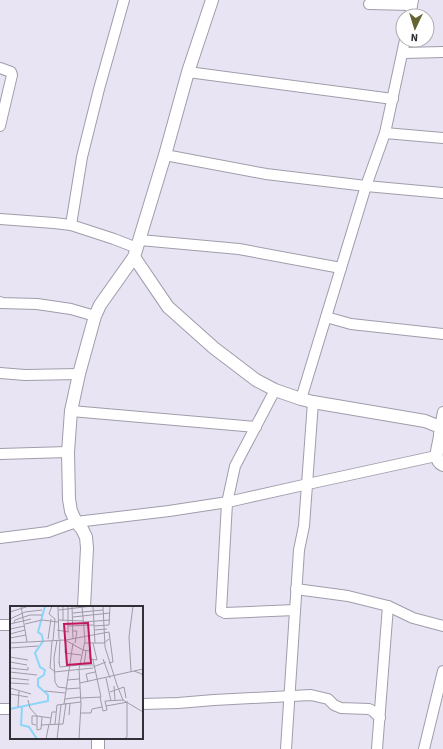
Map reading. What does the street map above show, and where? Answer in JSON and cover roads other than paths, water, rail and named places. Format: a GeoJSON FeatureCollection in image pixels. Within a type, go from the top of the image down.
{"type":"FeatureCollection","features":[{"type":"Feature","properties":{"kind":"street"},"geometry":{"type":"LineString","coordinates":[[71,226],[82,157],[124,0]]}},
{"type":"Feature","properties":{"kind":"street"},"geometry":{"type":"LineString","coordinates":[[84,606],[87,548],[86,537],[71,511],[69,499],[68,452],[71,411],[79,374],[95,316],[100,304],[137,249],[188,72],[212,0]]}},
{"type":"Feature","properties":{"kind":"street"},"geometry":{"type":"LineString","coordinates":[[369,4],[412,2]]}},
{"type":"Feature","properties":{"kind":"street"},"geometry":{"type":"LineString","coordinates":[[301,399],[366,186],[385,133],[404,48]]}},
{"type":"Feature","properties":{"kind":"street"},"geometry":{"type":"LineString","coordinates":[[403,53],[443,52]]}},
{"type":"Feature","properties":{"kind":"street"},"geometry":{"type":"LineString","coordinates":[[0,68],[11,72],[12,75],[0,126]]}},
{"type":"Feature","properties":{"kind":"street"},"geometry":{"type":"LineString","coordinates":[[188,72],[393,99]]}},
{"type":"Feature","properties":{"kind":"street"},"geometry":{"type":"LineString","coordinates":[[385,133],[443,138]]}},
{"type":"Feature","properties":{"kind":"street"},"geometry":{"type":"LineString","coordinates":[[165,155],[266,174],[366,186],[443,193]]}},
{"type":"Feature","properties":{"kind":"street"},"geometry":{"type":"LineString","coordinates":[[0,219],[54,223],[71,226],[114,239],[137,249],[239,249],[341,268]]}},
{"type":"Feature","properties":{"kind":"street"},"geometry":{"type":"LineString","coordinates":[[137,249],[168,307],[214,348],[256,380],[275,390],[301,399],[425,421],[440,427]]}},
{"type":"Feature","properties":{"kind":"street"},"geometry":{"type":"LineString","coordinates":[[0,302],[37,304],[95,316]]}},
{"type":"Feature","properties":{"kind":"street"},"geometry":{"type":"LineString","coordinates":[[326,317],[351,324],[443,334]]}},
{"type":"Feature","properties":{"kind":"street"},"geometry":{"type":"LineString","coordinates":[[0,373],[25,375],[79,374]]}},
{"type":"Feature","properties":{"kind":"street"},"geometry":{"type":"LineString","coordinates":[[275,390],[235,466],[227,503],[220,611],[225,613],[295,610]]}},
{"type":"Feature","properties":{"kind":"street"},"geometry":{"type":"LineString","coordinates":[[286,749],[296,588],[299,550],[304,526],[308,484],[313,402]]}},
{"type":"Feature","properties":{"kind":"street"},"geometry":{"type":"LineString","coordinates":[[71,411],[256,427]]}},
{"type":"Feature","properties":{"kind":"street"},"geometry":{"type":"LineString","coordinates":[[0,538],[48,532],[76,522],[169,511],[228,502],[308,484],[439,461],[440,427],[443,412]]}},
{"type":"Feature","properties":{"kind":"street"},"geometry":{"type":"LineString","coordinates":[[0,454],[68,452]]}},
{"type":"Feature","properties":{"kind":"street"},"geometry":{"type":"LineString","coordinates":[[296,588],[348,596],[388,606],[413,618],[443,626]]}},
{"type":"Feature","properties":{"kind":"street"},"geometry":{"type":"LineString","coordinates":[[377,749],[388,606]]}},
{"type":"Feature","properties":{"kind":"street"},"geometry":{"type":"LineString","coordinates":[[424,749],[443,670]]}},
{"type":"Feature","properties":{"kind":"street"},"geometry":{"type":"LineString","coordinates":[[143,704],[311,695],[328,699],[340,708],[369,709],[380,718]]}}]}
